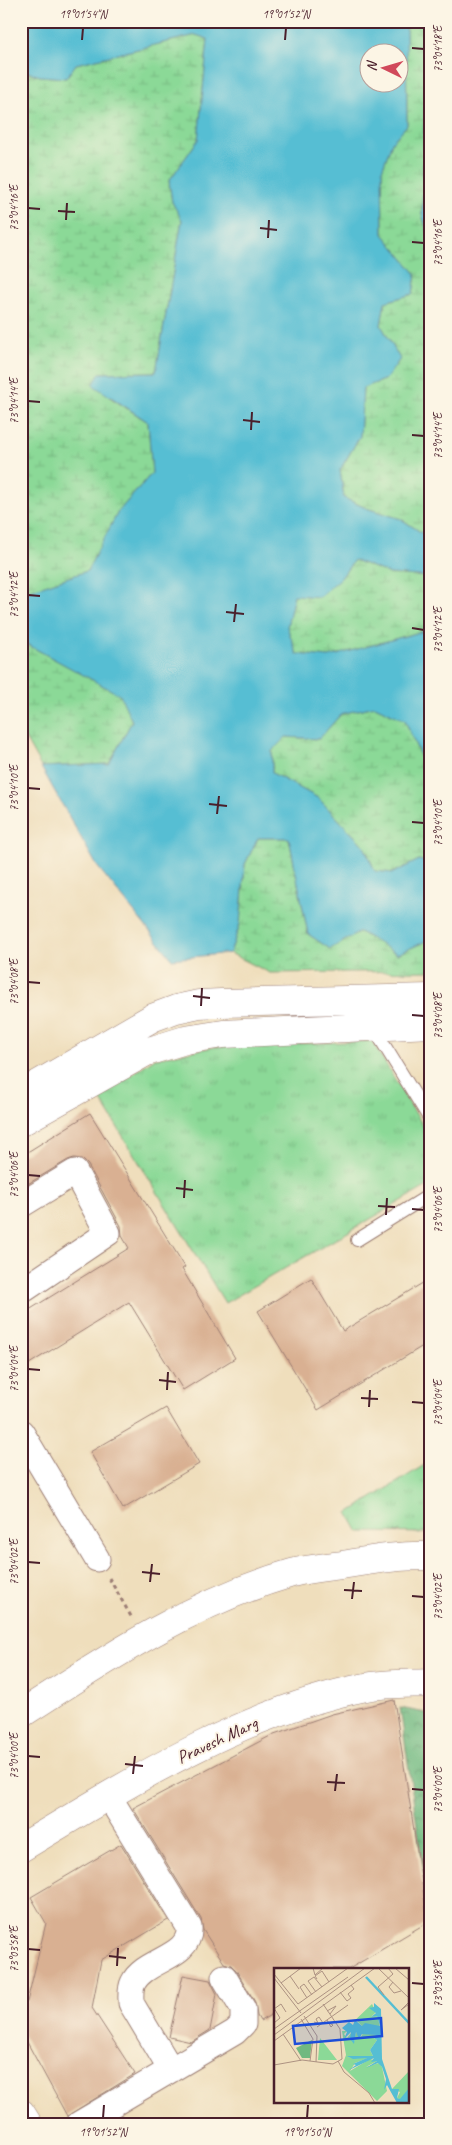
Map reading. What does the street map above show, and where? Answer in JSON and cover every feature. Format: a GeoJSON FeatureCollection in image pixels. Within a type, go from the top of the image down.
{"type":"FeatureCollection","features":[{"type":"Feature","properties":{"kind":"street"},"geometry":{"type":"LineString","coordinates":[[21,1122],[146,1052],[167,1044],[202,1037],[368,1013],[431,998]]}},
{"type":"Feature","properties":{"kind":"street"},"geometry":{"type":"LineString","coordinates":[[21,1094],[131,1029],[152,1018],[176,1009],[206,1004],[368,1013],[431,1024]]}},
{"type":"Feature","properties":{"kind":"street"},"geometry":{"type":"LineString","coordinates":[[21,1205],[75,1172],[108,1233],[25,1289],[21,1283]]}},
{"type":"Feature","properties":{"kind":"street"},"geometry":{"type":"LineString","coordinates":[[21,1432],[97,1558]]}},
{"type":"Feature","properties":{"kind":"street"},"geometry":{"type":"LineString","coordinates":[[21,1714],[143,1638],[192,1611],[242,1589],[294,1573],[402,1555],[431,1556]]}},
{"type":"Feature","properties":{"kind":"street","name":"Pravesh Marg"},"geometry":{"type":"LineString","coordinates":[[21,1848],[108,1795],[196,1748],[286,1708],[368,1687],[431,1683]]}},
{"type":"Feature","properties":{"kind":"street"},"geometry":{"type":"LineString","coordinates":[[108,1795],[189,1927],[190,1936],[186,1944],[139,1975],[133,1984],[131,1992],[130,2003],[171,2070]]}},
{"type":"Feature","properties":{"kind":"street"},"geometry":{"type":"LineString","coordinates":[[79,2124],[235,2032],[242,2024],[243,2009],[224,1977]]}},
{"type":"Feature","properties":{"kind":"street"},"geometry":{"type":"LineString","coordinates":[[21,2113],[28,2124]]}},
{"type":"Feature","properties":{"kind":"lane"},"geometry":{"type":"LineString","coordinates":[[368,1013],[431,1121]]}},
{"type":"Feature","properties":{"kind":"lane"},"geometry":{"type":"LineString","coordinates":[[357,1240],[431,1194]]}},
{"type":"Feature","properties":{"kind":"path"},"geometry":{"type":"LineString","coordinates":[[97,1558],[143,1638]]}},
{"type":"Feature","properties":{"kind":"green space"},"geometry":{"type":"Polygon","coordinates":[[[406,21],[427,21],[422,215],[431,241],[431,539],[401,519],[366,508],[344,498],[340,470],[360,436],[363,388],[386,379],[400,359],[381,325],[385,302],[413,294],[416,274],[383,234],[382,170],[392,142],[407,125],[407,92],[410,92],[410,42],[406,42],[406,21]]]}},
{"type":"Feature","properties":{"kind":"green space"},"geometry":{"type":"Polygon","coordinates":[[[196,35],[208,39],[198,140],[169,181],[172,202],[182,219],[156,372],[101,373],[111,398],[148,422],[152,473],[118,512],[87,571],[21,593],[21,70],[40,76],[66,78],[76,64],[196,35]]]}},
{"type":"Feature","properties":{"kind":"green space"},"geometry":{"type":"Polygon","coordinates":[[[354,560],[390,574],[431,577],[431,629],[329,657],[297,654],[287,627],[294,595],[341,578],[354,560]]]}},
{"type":"Feature","properties":{"kind":"green space"},"geometry":{"type":"Polygon","coordinates":[[[21,641],[121,695],[132,721],[109,764],[41,767],[21,731],[21,641]]]}},
{"type":"Feature","properties":{"kind":"green space"},"geometry":{"type":"Polygon","coordinates":[[[375,706],[405,720],[426,770],[431,771],[431,864],[419,860],[393,873],[375,871],[364,846],[318,798],[272,773],[272,751],[286,737],[319,739],[341,714],[375,706]]]}},
{"type":"Feature","properties":{"kind":"green space"},"geometry":{"type":"Polygon","coordinates":[[[258,838],[289,838],[308,934],[330,949],[360,932],[397,954],[431,939],[431,971],[270,973],[230,953],[240,924],[245,864],[258,838]]]}},
{"type":"Feature","properties":{"kind":"green space"},"geometry":{"type":"Polygon","coordinates":[[[372,1041],[431,1139],[431,1184],[225,1303],[99,1097],[155,1058],[214,1047],[372,1041]]]}},
{"type":"Feature","properties":{"kind":"green space"},"geometry":{"type":"Polygon","coordinates":[[[431,1461],[431,1533],[359,1532],[348,1513],[431,1461]]]}},
{"type":"Feature","properties":{"kind":"green space"},"geometry":{"type":"Polygon","coordinates":[[[400,1708],[431,1714],[431,1922],[400,1708]]]}},
{"type":"Feature","properties":{"kind":"water"},"geometry":{"type":"Polygon","coordinates":[[[21,21],[406,21],[406,42],[360,42],[360,92],[407,92],[407,125],[392,142],[382,170],[383,234],[416,274],[413,294],[385,302],[381,325],[400,359],[386,379],[363,388],[360,436],[340,470],[344,498],[366,508],[401,519],[431,539],[431,577],[390,574],[354,560],[341,578],[319,597],[294,595],[287,627],[297,654],[329,657],[431,629],[431,771],[426,770],[405,720],[375,706],[341,714],[319,739],[286,737],[272,751],[272,773],[318,798],[364,846],[375,871],[393,873],[419,860],[431,864],[431,939],[397,954],[360,932],[330,949],[308,934],[289,838],[258,838],[245,864],[240,924],[230,953],[172,959],[97,866],[41,767],[109,764],[132,721],[120,695],[21,641],[21,593],[87,571],[118,512],[152,473],[148,422],[93,385],[100,373],[156,372],[182,220],[172,202],[169,181],[198,140],[208,39],[196,35],[76,64],[66,78],[40,76],[21,70],[21,21]]]}},
{"type":"Feature","properties":{"kind":"water"},"geometry":{"type":"Polygon","coordinates":[[[427,21],[431,21],[431,241],[422,215],[427,21]]]}},
{"type":"Feature","properties":{"kind":"building"},"geometry":{"type":"Polygon","coordinates":[[[90,1113],[185,1267],[182,1269],[235,1358],[183,1390],[129,1302],[21,1369],[21,1315],[129,1248],[122,1236],[121,1226],[88,1165],[82,1159],[74,1158],[68,1160],[21,1188],[21,1156],[90,1113]]]}},
{"type":"Feature","properties":{"kind":"building"},"geometry":{"type":"Polygon","coordinates":[[[311,1278],[343,1331],[431,1278],[431,1341],[318,1410],[258,1311],[311,1278]]]}},
{"type":"Feature","properties":{"kind":"building"},"geometry":{"type":"Polygon","coordinates":[[[166,1408],[199,1464],[123,1509],[90,1452],[166,1408]]]}},
{"type":"Feature","properties":{"kind":"building"},"geometry":{"type":"Polygon","coordinates":[[[394,1700],[428,1922],[351,1968],[274,1968],[274,2013],[260,2021],[257,2016],[255,2002],[236,1970],[231,1965],[224,1963],[203,1930],[201,1919],[133,1808],[274,1734],[332,1714],[394,1700]]]}},
{"type":"Feature","properties":{"kind":"building"},"geometry":{"type":"Polygon","coordinates":[[[121,1844],[168,1920],[101,1960],[92,2008],[135,2074],[67,2116],[21,2031],[21,2006],[27,2002],[46,1923],[31,1897],[121,1844]]]}},
{"type":"Feature","properties":{"kind":"building"},"geometry":{"type":"Polygon","coordinates":[[[183,1975],[210,1980],[217,1994],[210,2030],[191,2042],[169,2037],[183,1975]]]}}]}
